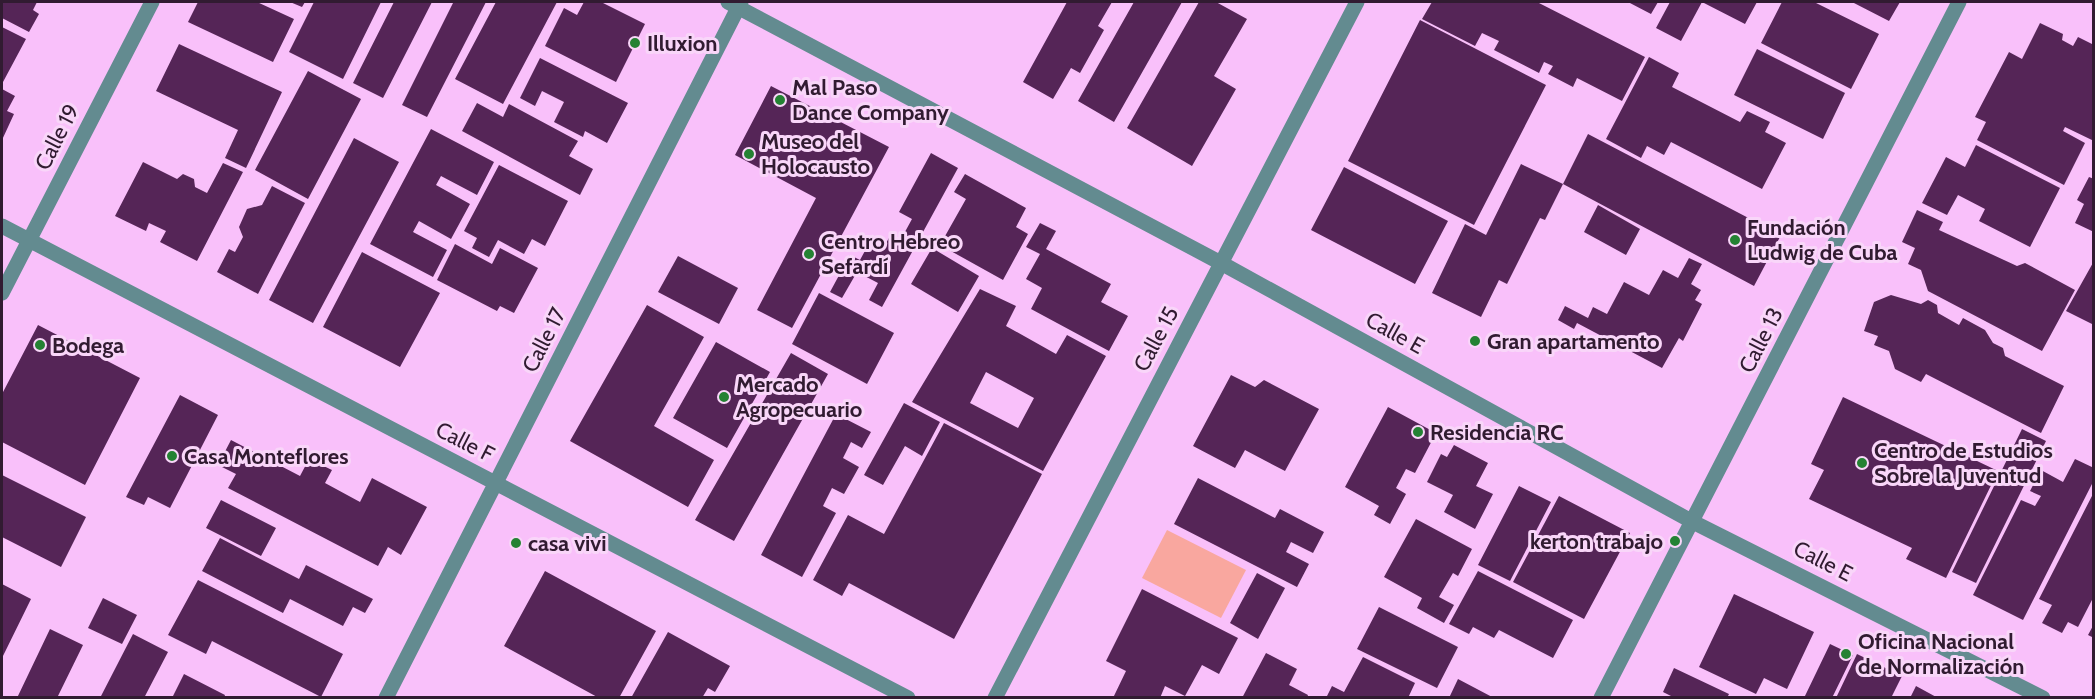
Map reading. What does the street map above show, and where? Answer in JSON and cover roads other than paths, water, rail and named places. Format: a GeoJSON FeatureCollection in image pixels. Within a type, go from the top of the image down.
{"type":"FeatureCollection","features":[{"type":"Feature","properties":{"kind":"street","name":"Calle 19"},"geometry":{"type":"LineString","coordinates":[[2,293],[152,2]]}},
{"type":"Feature","properties":{"kind":"street","name":"Calle 15"},"geometry":{"type":"LineString","coordinates":[[995,698],[1357,2]]}},
{"type":"Feature","properties":{"kind":"street","name":"Calle 13"},"geometry":{"type":"LineString","coordinates":[[1601,698],[1959,2]]}},
{"type":"Feature","properties":{"kind":"street","name":"Calle E"},"geometry":{"type":"LineString","coordinates":[[736,3],[1221,263],[1693,522],[2043,698]]}},
{"type":"Feature","properties":{"kind":"street","name":"Calle 17"},"geometry":{"type":"LineString","coordinates":[[386,698],[497,483],[736,3]]}},
{"type":"Feature","properties":{"kind":"street","name":"Calle F"},"geometry":{"type":"LineString","coordinates":[[2,226],[908,698]]}},
{"type":"Feature","properties":{"kind":"place","name":"Illuxion"},"geometry":{"type":"Point","coordinates":[635,43]}},
{"type":"Feature","properties":{"kind":"place","name":"Mal Paso Dance Company"},"geometry":{"type":"Point","coordinates":[780,100]}},
{"type":"Feature","properties":{"kind":"place","name":"Museo del Holocausto"},"geometry":{"type":"Point","coordinates":[749,154]}},
{"type":"Feature","properties":{"kind":"place","name":"Fundación Ludwig de Cuba"},"geometry":{"type":"Point","coordinates":[1735,240]}},
{"type":"Feature","properties":{"kind":"place","name":"Centro Hebreo Sefardí"},"geometry":{"type":"Point","coordinates":[809,254]}},
{"type":"Feature","properties":{"kind":"place","name":"Gran apartamento"},"geometry":{"type":"Point","coordinates":[1475,341]}},
{"type":"Feature","properties":{"kind":"place","name":"Bodega"},"geometry":{"type":"Point","coordinates":[40,345]}},
{"type":"Feature","properties":{"kind":"place","name":"Mercado Agropecuario"},"geometry":{"type":"Point","coordinates":[724,397]}},
{"type":"Feature","properties":{"kind":"place","name":"Residencia RC"},"geometry":{"type":"Point","coordinates":[1418,432]}},
{"type":"Feature","properties":{"kind":"place","name":"Casa Monteflores"},"geometry":{"type":"Point","coordinates":[172,456]}},
{"type":"Feature","properties":{"kind":"place","name":"Centro de Estudios Sobre la Juventud"},"geometry":{"type":"Point","coordinates":[1862,463]}},
{"type":"Feature","properties":{"kind":"place","name":"kerton trabajo"},"geometry":{"type":"Point","coordinates":[1675,541]}},
{"type":"Feature","properties":{"kind":"place","name":"casa vivi"},"geometry":{"type":"Point","coordinates":[516,543]}},
{"type":"Feature","properties":{"kind":"place","name":"Oficina Nacional de Normalización"},"geometry":{"type":"Point","coordinates":[1846,654]}}]}
